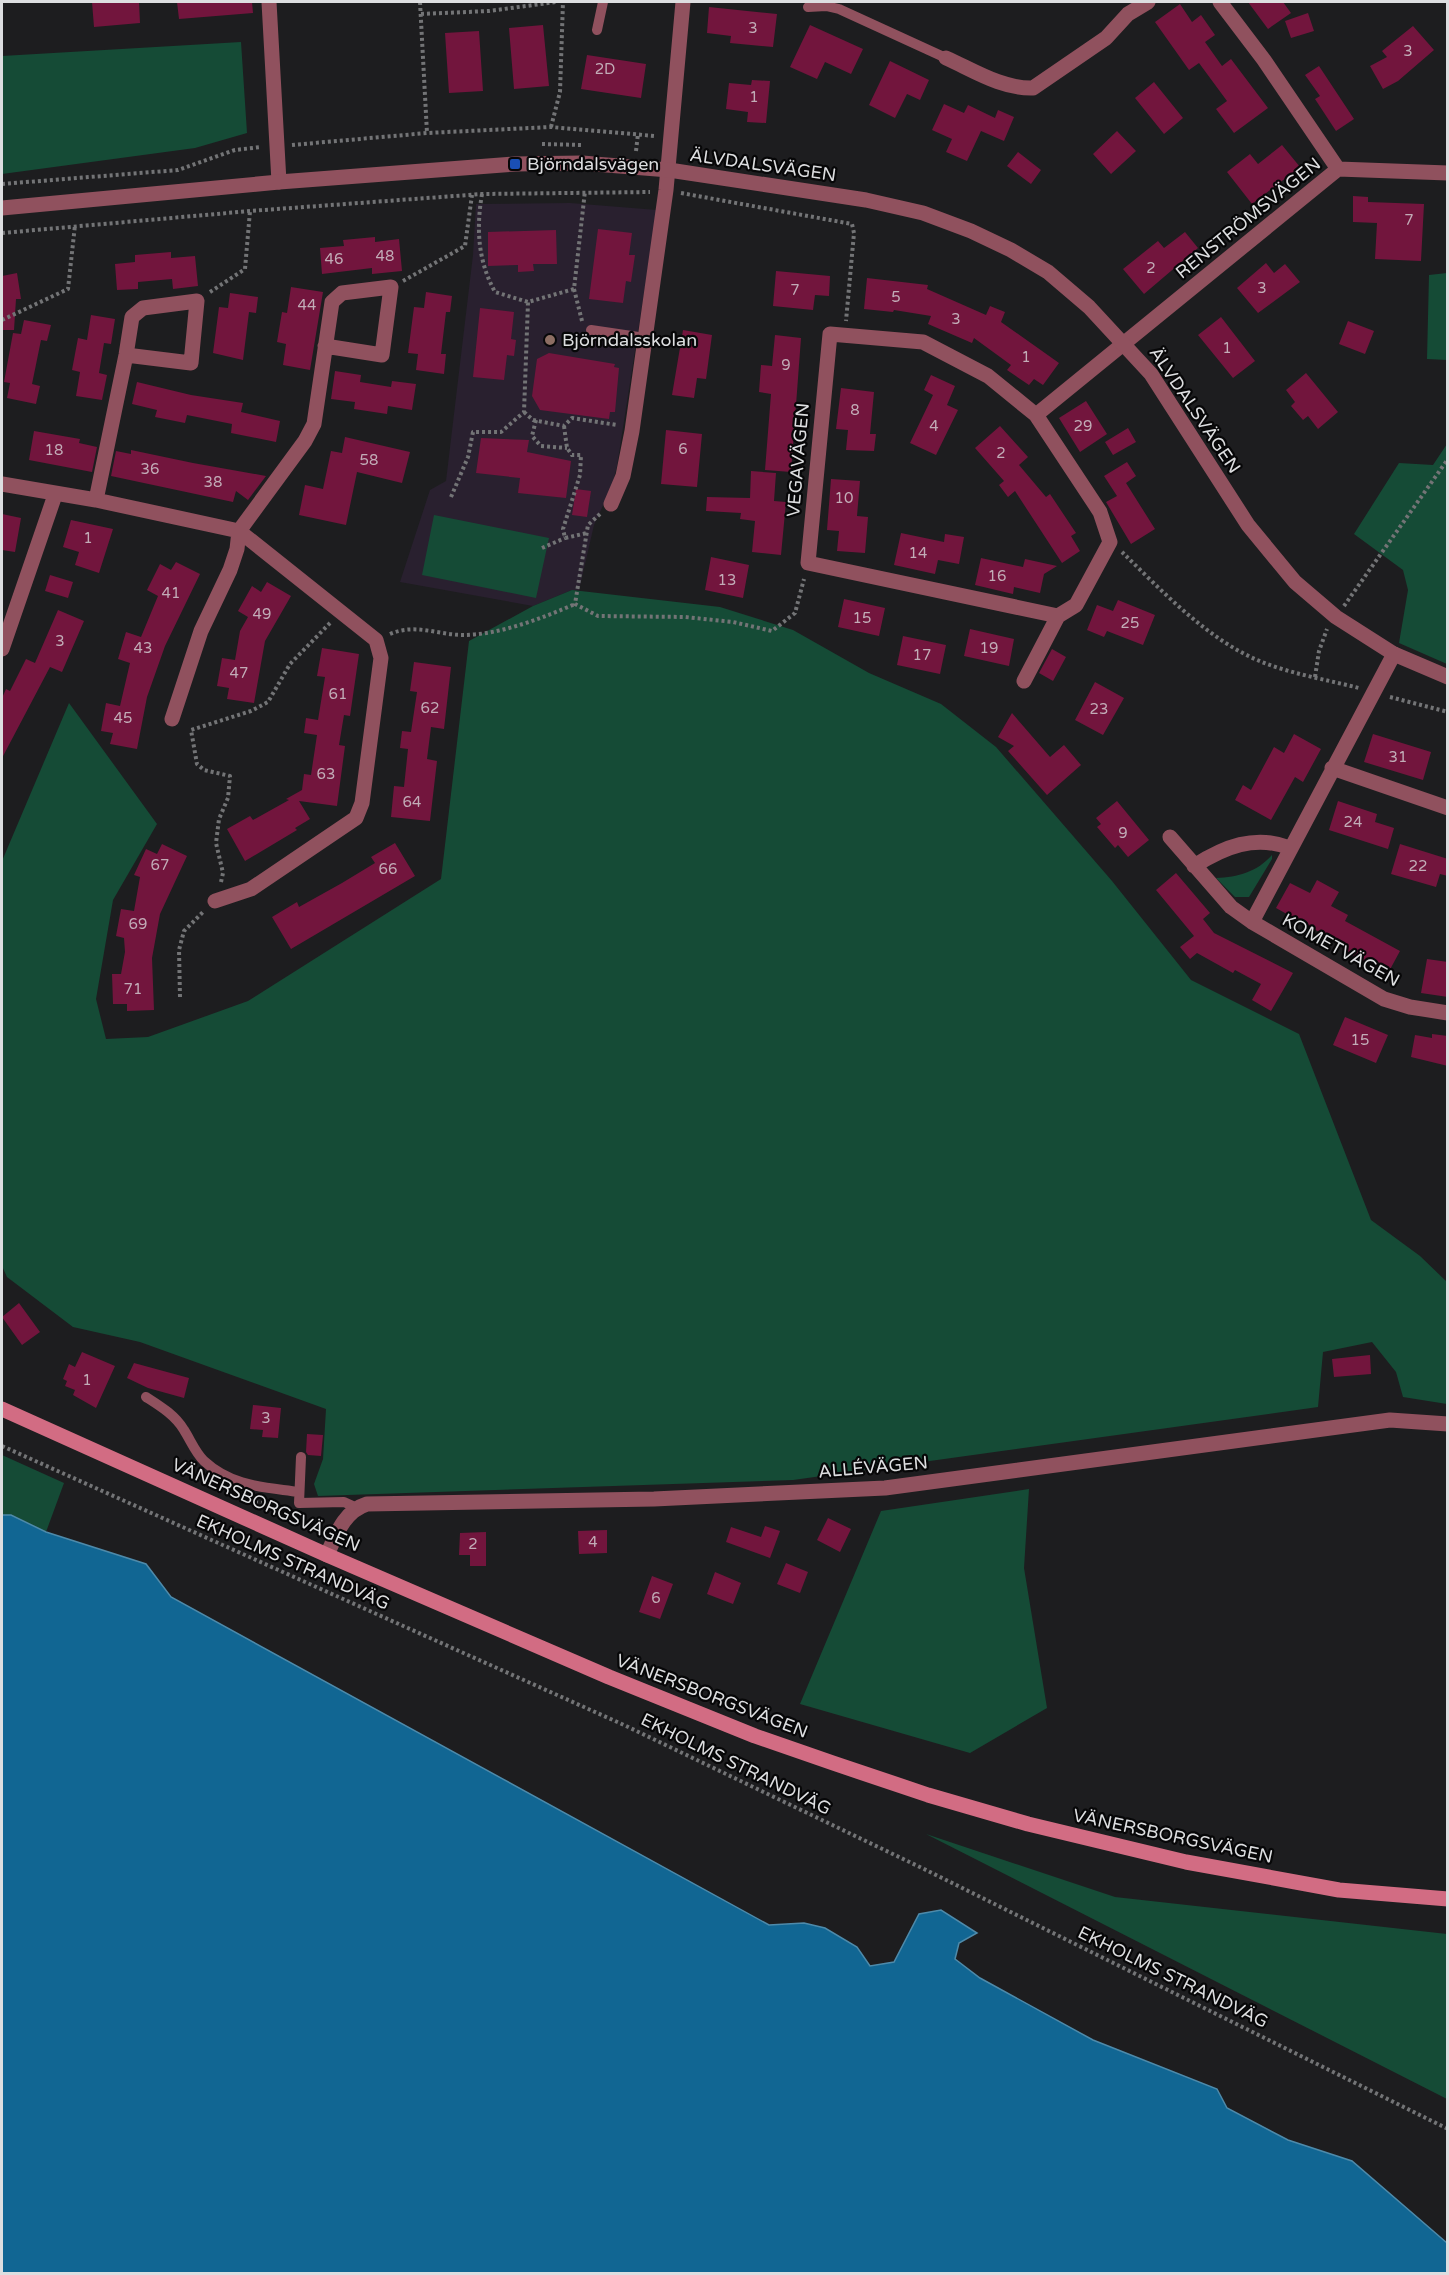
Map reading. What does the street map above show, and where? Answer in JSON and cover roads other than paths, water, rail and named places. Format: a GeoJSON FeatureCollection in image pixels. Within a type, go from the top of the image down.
{"type":"FeatureCollection","features":[{"type":"Feature","properties":{"kind":"main road","name":"VÄNERSBORGSVÄGEN"},"geometry":{"type":"LineString","coordinates":[[2,1409],[327,1556],[755,1736],[928,1795],[1028,1824],[1186,1862],[1339,1890],[1447,1899]]}},
{"type":"Feature","properties":{"kind":"street"},"geometry":{"type":"LineString","coordinates":[[269,2],[279,182]]}},
{"type":"Feature","properties":{"kind":"street"},"geometry":{"type":"LineString","coordinates":[[611,504],[623,476],[632,427],[669,170],[682,2]]}},
{"type":"Feature","properties":{"kind":"street"},"geometry":{"type":"LineString","coordinates":[[946,57],[1000,82],[1019,88],[1033,88],[1106,38],[1128,14],[1148,2]]}},
{"type":"Feature","properties":{"kind":"street"},"geometry":{"type":"LineString","coordinates":[[1220,2],[1264,60],[1338,169]]}},
{"type":"Feature","properties":{"kind":"street"},"geometry":{"type":"LineString","coordinates":[[2,208],[279,182],[515,164],[582,163],[669,170]]}},
{"type":"Feature","properties":{"kind":"street","name":"RENSTRÖMSVÄGEN"},"geometry":{"type":"LineString","coordinates":[[1125,343],[1338,169],[1448,173]]}},
{"type":"Feature","properties":{"kind":"street","name":"ÄLVDALSVÄGEN"},"geometry":{"type":"LineString","coordinates":[[669,170],[866,200],[923,213],[971,231],[1047,272],[1089,307],[1125,343],[1151,374],[1248,525],[1295,582],[1336,616],[1394,654],[1448,677]]}},
{"type":"Feature","properties":{"kind":"street"},"geometry":{"type":"LineString","coordinates":[[172,719],[201,631],[230,570],[237,549],[239,531],[305,441],[314,424],[325,346],[332,302],[342,293],[392,287],[382,355],[325,346]]}},
{"type":"Feature","properties":{"kind":"street"},"geometry":{"type":"LineString","coordinates":[[96,500],[132,317],[144,308],[197,301],[191,363],[126,356]]}},
{"type":"Feature","properties":{"kind":"street","name":"VEGAVÄGEN"},"geometry":{"type":"LineString","coordinates":[[1036,416],[988,376],[923,342],[830,334],[808,563],[1058,616]]}},
{"type":"Feature","properties":{"kind":"street"},"geometry":{"type":"LineString","coordinates":[[1024,681],[1058,616],[1076,605],[1110,542],[1100,512],[1036,416],[1125,343]]}},
{"type":"Feature","properties":{"kind":"street"},"geometry":{"type":"LineString","coordinates":[[2,484],[55,495],[96,500],[239,531],[376,640],[381,658],[362,803],[356,818],[251,889],[215,901]]}},
{"type":"Feature","properties":{"kind":"street"},"geometry":{"type":"LineString","coordinates":[[2,649],[55,495]]}},
{"type":"Feature","properties":{"kind":"street","name":"KOMETVÄGEN"},"geometry":{"type":"LineString","coordinates":[[1252,922],[1394,654]]}},
{"type":"Feature","properties":{"kind":"street"},"geometry":{"type":"LineString","coordinates":[[1332,768],[1448,808]]}},
{"type":"Feature","properties":{"kind":"street","name":"KOMETVÄGEN"},"geometry":{"type":"LineString","coordinates":[[1170,837],[1231,907],[1252,922],[1384,999],[1410,1007],[1448,1013]]}},
{"type":"Feature","properties":{"kind":"street"},"geometry":{"type":"LineString","coordinates":[[1194,866],[1218,850],[1250,842],[1276,842],[1290,849]]}},
{"type":"Feature","properties":{"kind":"street","name":"ALLÉVÄGEN"},"geometry":{"type":"LineString","coordinates":[[355,1507],[367,1504],[654,1499],[885,1488],[1390,1420],[1448,1424]]}},
{"type":"Feature","properties":{"kind":"street"},"geometry":{"type":"LineString","coordinates":[[327,1556],[348,1514],[355,1507]]}},
{"type":"Feature","properties":{"kind":"lane"},"geometry":{"type":"LineString","coordinates":[[597,30],[603,2]]}},
{"type":"Feature","properties":{"kind":"lane"},"geometry":{"type":"LineString","coordinates":[[808,7],[826,6],[839,9],[946,57]]}},
{"type":"Feature","properties":{"kind":"lane"},"geometry":{"type":"LineString","coordinates":[[591,330],[645,338]]}},
{"type":"Feature","properties":{"kind":"lane"},"geometry":{"type":"LineString","coordinates":[[146,1397],[166,1410],[183,1428],[204,1461],[224,1476],[241,1484],[299,1492]]}},
{"type":"Feature","properties":{"kind":"lane"},"geometry":{"type":"LineString","coordinates":[[301,1457],[299,1503],[344,1502],[355,1507]]}},
{"type":"Feature","properties":{"kind":"water"},"geometry":{"type":"Polygon","coordinates":[[[2,1515],[11,1515],[46,1532],[146,1564],[171,1597],[769,1925],[804,1923],[825,1928],[857,1947],[870,1966],[894,1962],[919,1914],[941,1910],[977,1933],[959,1943],[955,1959],[980,1978],[1093,2040],[1217,2089],[1227,2108],[1288,2140],[1352,2161],[1447,2243],[1447,2273],[2,2273],[2,1515]]]}},
{"type":"Feature","properties":{"kind":"place","name":"Björndalsvägen"},"geometry":{"type":"Point","coordinates":[515,164]}},
{"type":"Feature","properties":{"kind":"place","name":"Björndalsskolan"},"geometry":{"type":"Point","coordinates":[550,340]}}]}
